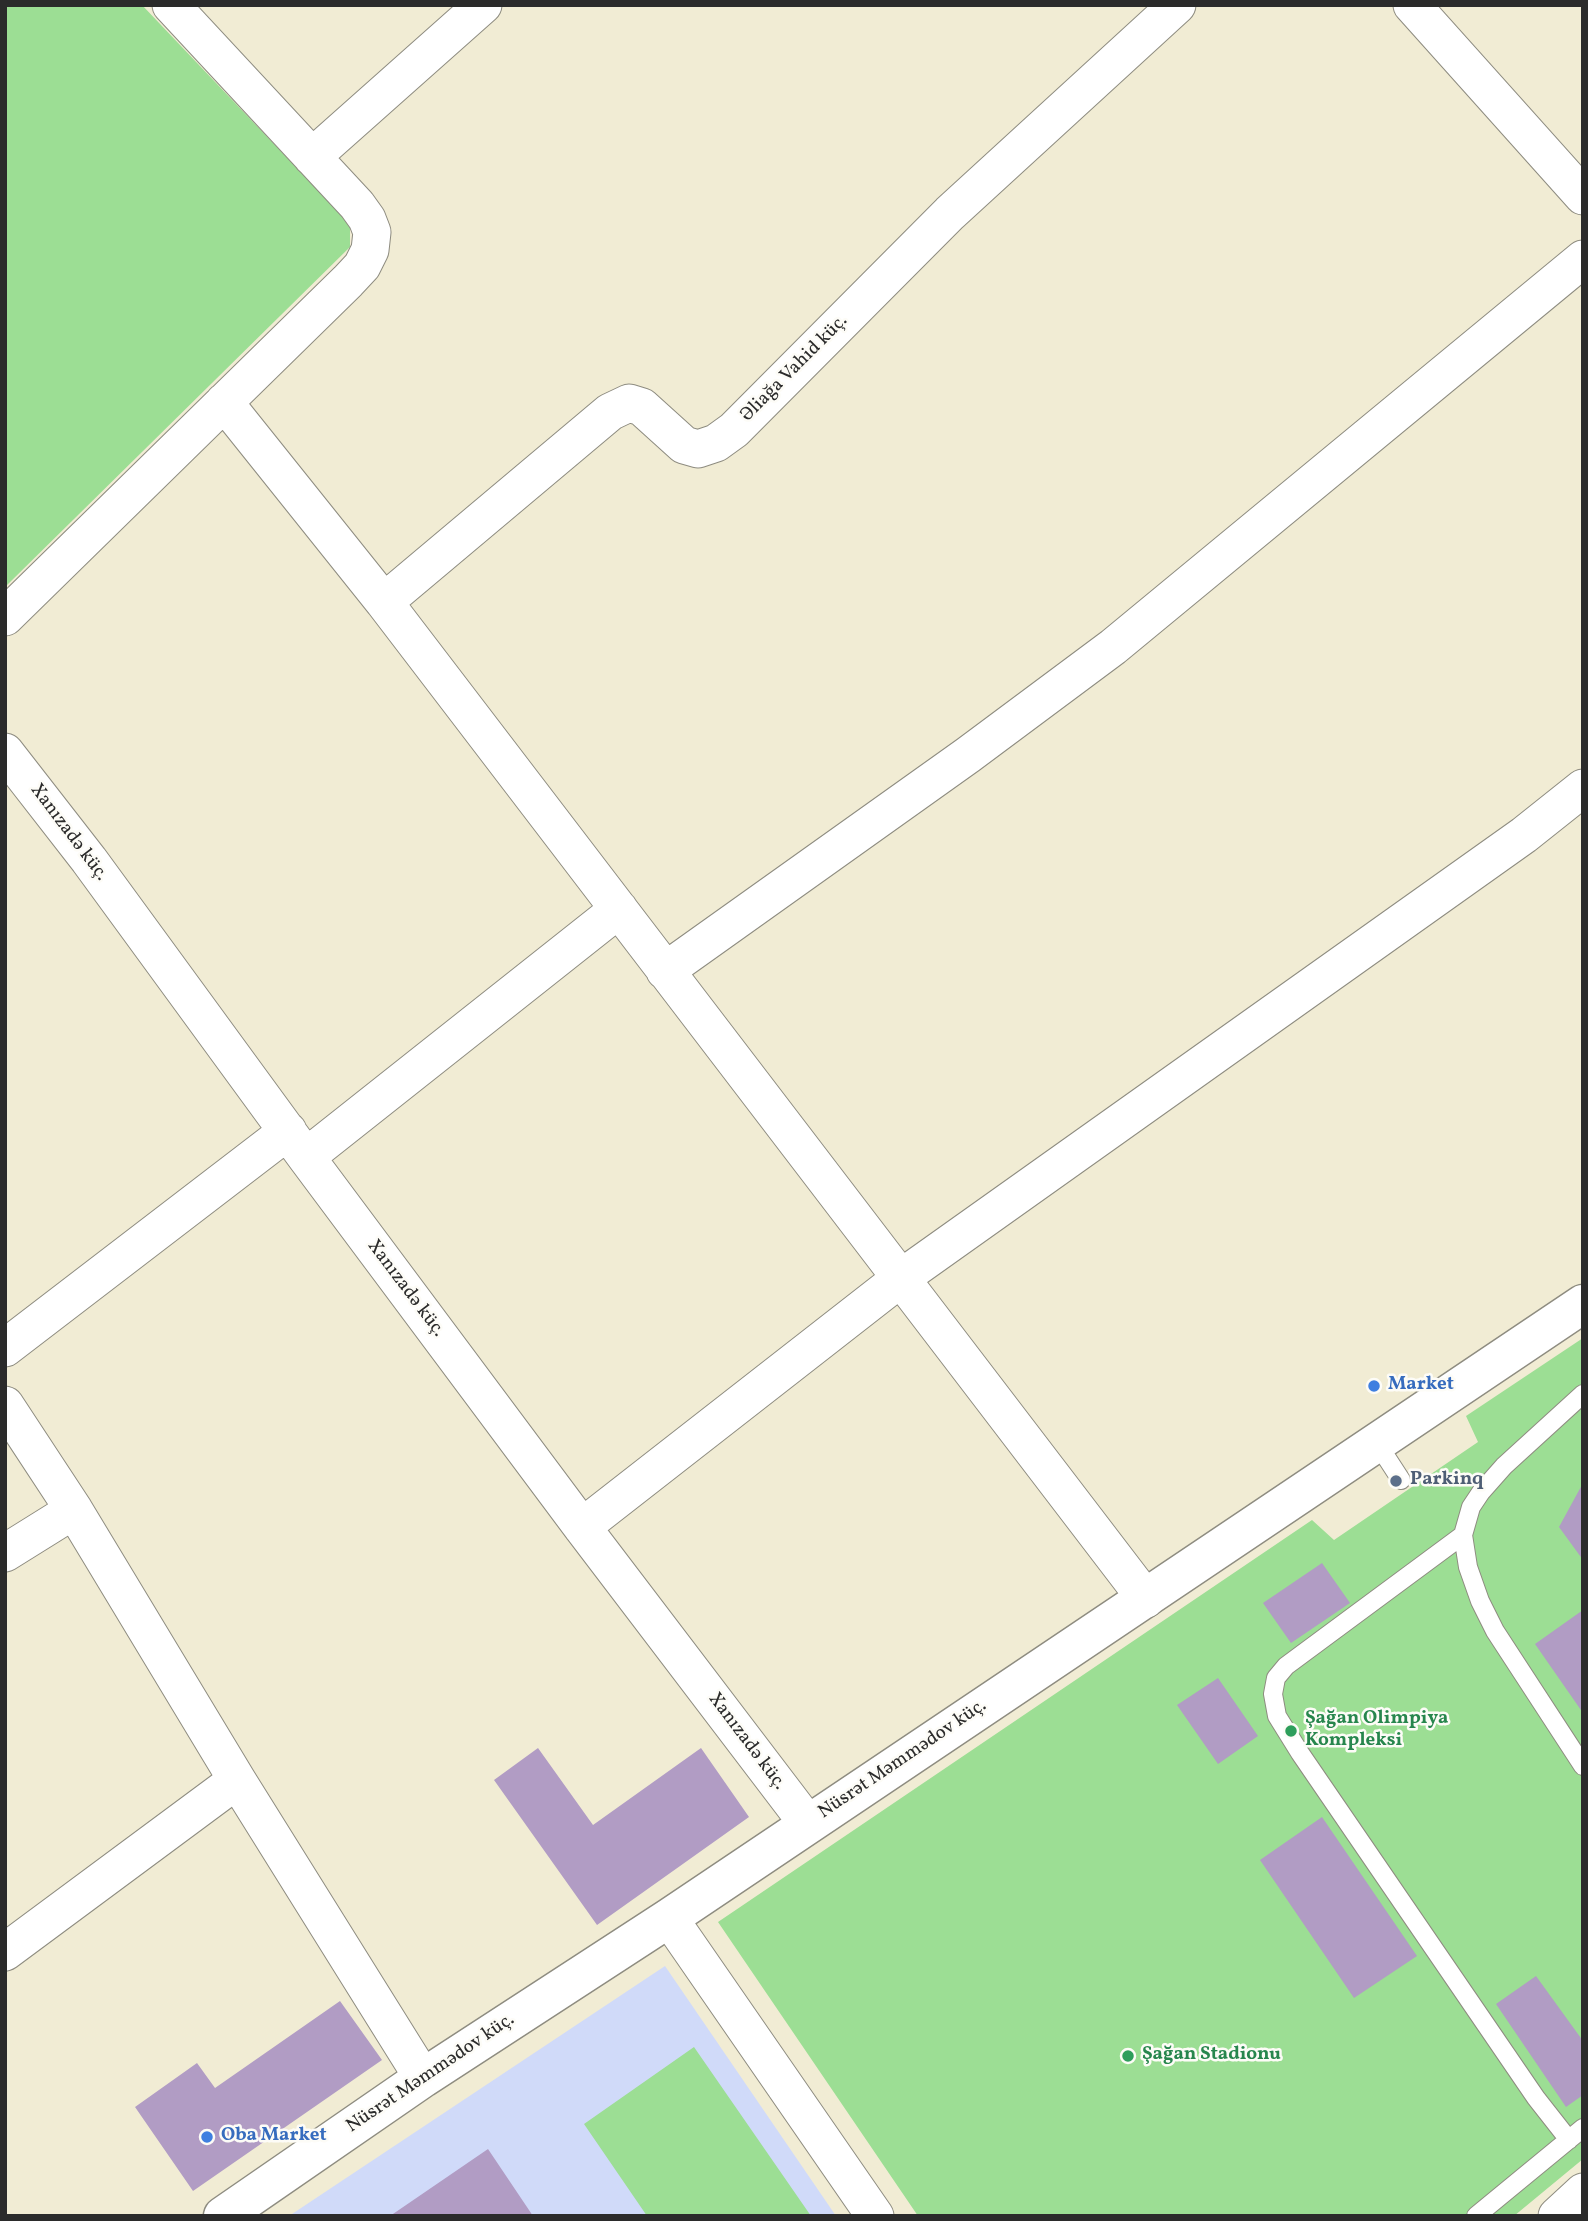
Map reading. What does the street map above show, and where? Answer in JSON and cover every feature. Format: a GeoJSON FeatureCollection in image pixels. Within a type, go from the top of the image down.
{"type":"FeatureCollection","features":[{"type":"Feature","properties":{"kind":"street"},"geometry":{"type":"LineString","coordinates":[[5,617],[348,281],[362,266],[370,250],[372,232],[367,219],[171,5]]}},
{"type":"Feature","properties":{"kind":"street"},"geometry":{"type":"LineString","coordinates":[[312,157],[484,5]]}},
{"type":"Feature","properties":{"kind":"street","name":"Əliağa Vahid küç."},"geometry":{"type":"LineString","coordinates":[[384,602],[610,412],[629,403],[642,407],[684,445],[698,449],[716,443],[734,430],[950,213],[1177,5]]}},
{"type":"Feature","properties":{"kind":"street"},"geometry":{"type":"LineString","coordinates":[[1412,5],[1583,196]]}},
{"type":"Feature","properties":{"kind":"street"},"geometry":{"type":"LineString","coordinates":[[665,971],[968,755],[1113,647],[1583,259]]}},
{"type":"Feature","properties":{"kind":"street"},"geometry":{"type":"LineString","coordinates":[[224,402],[384,602],[1146,1599]]}},
{"type":"Feature","properties":{"kind":"street","name":"Xanızadə küç."},"geometry":{"type":"LineString","coordinates":[[5,752],[89,860],[582,1527],[808,1824]]}},
{"type":"Feature","properties":{"kind":"street"},"geometry":{"type":"LineString","coordinates":[[582,1527],[901,1278],[1524,835],[1583,788]]}},
{"type":"Feature","properties":{"kind":"street"},"geometry":{"type":"LineString","coordinates":[[5,1348],[297,1144],[619,909]]}},
{"type":"Feature","properties":{"kind":"street","name":"Nüsrət Məmmədov küç."},"geometry":{"type":"LineString","coordinates":[[223,2216],[423,2078],[669,1918],[1583,1304]]}},
{"type":"Feature","properties":{"kind":"street"},"geometry":{"type":"LineString","coordinates":[[5,1405],[74,1510],[237,1780],[423,2078]]}},
{"type":"Feature","properties":{"kind":"street"},"geometry":{"type":"LineString","coordinates":[[5,1553],[74,1510]]}},
{"type":"Feature","properties":{"kind":"street"},"geometry":{"type":"LineString","coordinates":[[5,1952],[237,1780]]}},
{"type":"Feature","properties":{"kind":"street"},"geometry":{"type":"LineString","coordinates":[[669,1918],[875,2216]]}},
{"type":"Feature","properties":{"kind":"street"},"geometry":{"type":"LineString","coordinates":[[1557,2216],[1583,2192]]}},
{"type":"Feature","properties":{"kind":"lane"},"geometry":{"type":"LineString","coordinates":[[1583,1394],[1504,1466],[1481,1492],[1471,1507],[1463,1535],[1468,1567],[1480,1601],[1495,1631],[1583,1766]]}},
{"type":"Feature","properties":{"kind":"lane"},"geometry":{"type":"LineString","coordinates":[[1377,1443],[1401,1480]]}},
{"type":"Feature","properties":{"kind":"lane"},"geometry":{"type":"LineString","coordinates":[[1463,1535],[1286,1666],[1276,1678],[1273,1693],[1277,1716],[1536,2098],[1569,2140]]}},
{"type":"Feature","properties":{"kind":"lane"},"geometry":{"type":"LineString","coordinates":[[1476,2216],[1583,2128]]}},
{"type":"Feature","properties":{"kind":"shaded area"},"geometry":{"type":"Polygon","coordinates":[[[665,1966],[836,2216],[289,2216],[665,1966]]]}},
{"type":"Feature","properties":{"kind":"green space"},"geometry":{"type":"Polygon","coordinates":[[[5,5],[142,5],[350,224],[350,247],[5,587],[5,5]]]}},
{"type":"Feature","properties":{"kind":"green space","name":"Şağan Olimpiya Kompleksi"},"geometry":{"type":"Polygon","coordinates":[[[1583,1338],[1583,2159],[1514,2216],[918,2216],[718,1922],[1312,1520],[1334,1540],[1478,1442],[1466,1416],[1583,1338]]]}},
{"type":"Feature","properties":{"kind":"green space"},"geometry":{"type":"Polygon","coordinates":[[[694,2047],[811,2216],[647,2216],[584,2124],[694,2047]]]}},
{"type":"Feature","properties":{"kind":"building"},"geometry":{"type":"Polygon","coordinates":[[[1583,1483],[1583,1560],[1559,1527],[1583,1483]]]}},
{"type":"Feature","properties":{"kind":"building"},"geometry":{"type":"Polygon","coordinates":[[[1322,1563],[1350,1603],[1291,1643],[1263,1603],[1322,1563]]]}},
{"type":"Feature","properties":{"kind":"building"},"geometry":{"type":"Polygon","coordinates":[[[1583,1610],[1583,1713],[1535,1644],[1583,1610]]]}},
{"type":"Feature","properties":{"kind":"building"},"geometry":{"type":"Polygon","coordinates":[[[1218,1678],[1258,1736],[1218,1764],[1177,1705],[1218,1678]]]}},
{"type":"Feature","properties":{"kind":"building"},"geometry":{"type":"Polygon","coordinates":[[[538,1748],[593,1825],[701,1748],[749,1817],[597,1925],[494,1780],[538,1748]]]}},
{"type":"Feature","properties":{"kind":"building"},"geometry":{"type":"Polygon","coordinates":[[[1322,1817],[1417,1956],[1354,1998],[1260,1860],[1322,1817]]]}},
{"type":"Feature","properties":{"kind":"building"},"geometry":{"type":"Polygon","coordinates":[[[1536,1976],[1583,2041],[1583,2095],[1566,2107],[1496,2004],[1536,1976]]]}},
{"type":"Feature","properties":{"kind":"building"},"geometry":{"type":"Polygon","coordinates":[[[340,2001],[382,2060],[193,2191],[135,2107],[197,2063],[215,2088],[340,2001]]]}},
{"type":"Feature","properties":{"kind":"building"},"geometry":{"type":"Polygon","coordinates":[[[488,2149],[533,2216],[390,2216],[488,2149]]]}},
{"type":"Feature","properties":{"kind":"place","name":"Market"},"geometry":{"type":"Point","coordinates":[1374,1386]}},
{"type":"Feature","properties":{"kind":"place","name":"Parkinq"},"geometry":{"type":"Point","coordinates":[1396,1481]}},
{"type":"Feature","properties":{"kind":"place","name":"Şağan Olimpiya Kompleksi"},"geometry":{"type":"Point","coordinates":[1291,1731]}},
{"type":"Feature","properties":{"kind":"place","name":"Şağan Stadionu"},"geometry":{"type":"Point","coordinates":[1128,2056]}},
{"type":"Feature","properties":{"kind":"place","name":"Oba Market"},"geometry":{"type":"Point","coordinates":[207,2137]}}]}
